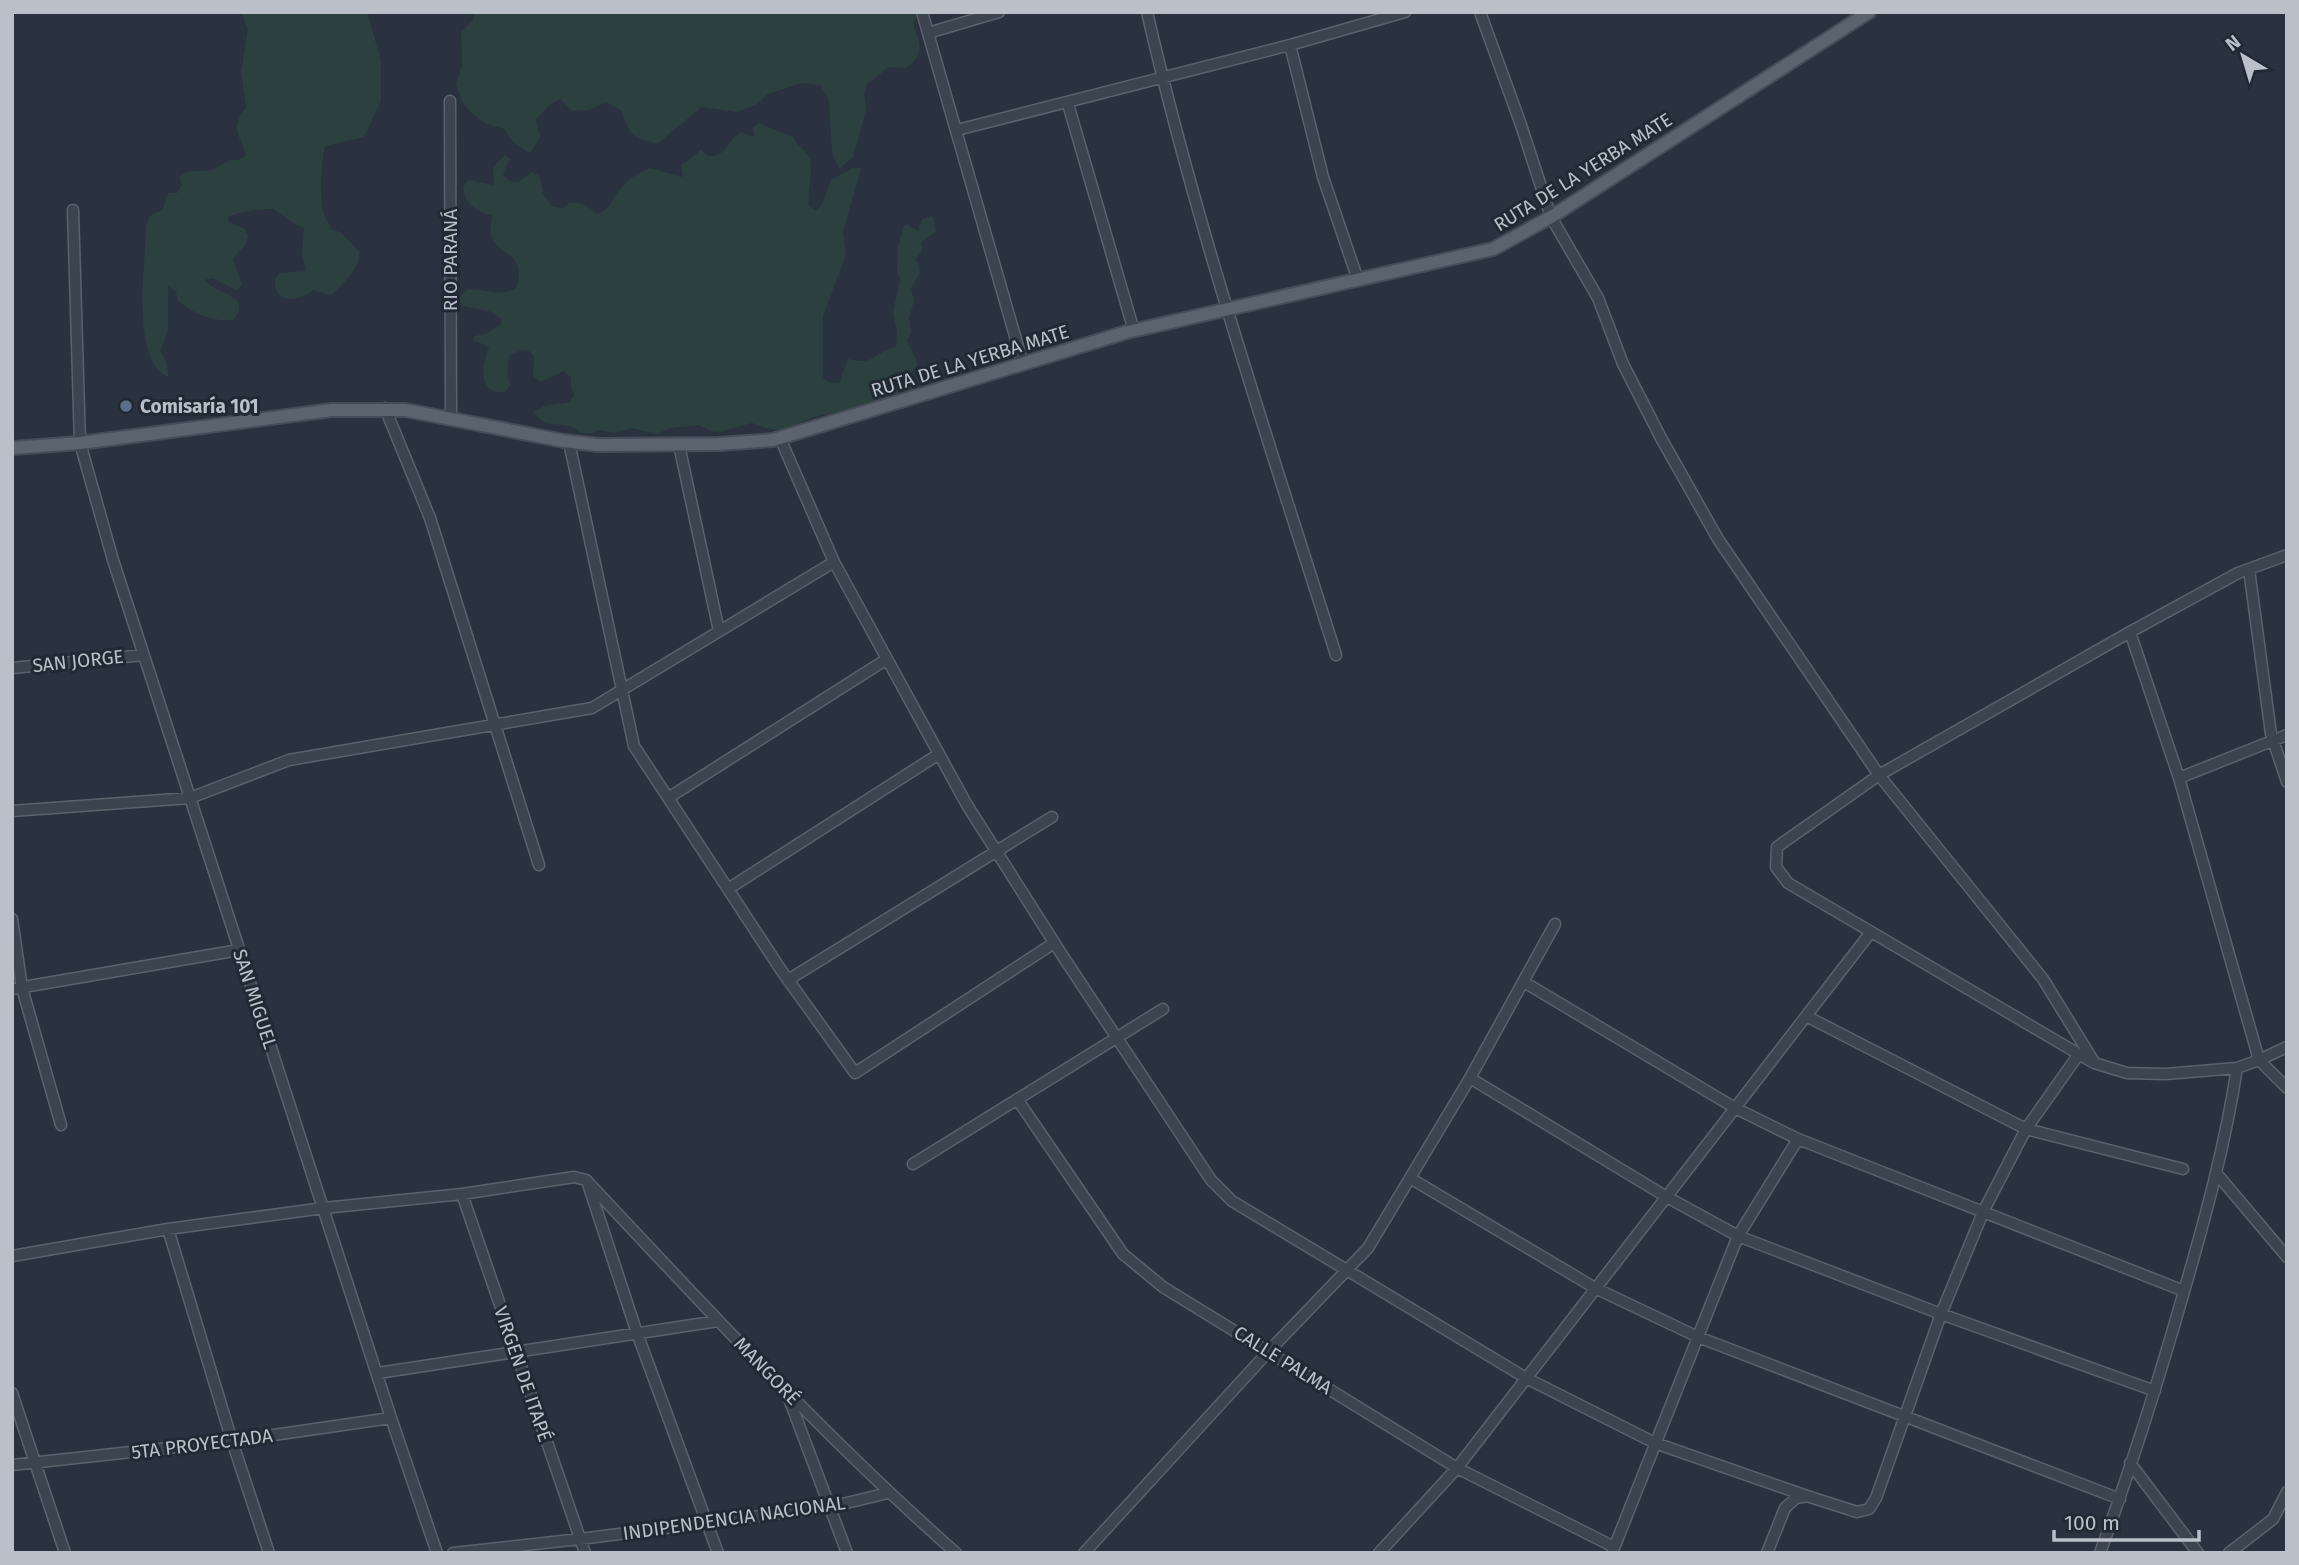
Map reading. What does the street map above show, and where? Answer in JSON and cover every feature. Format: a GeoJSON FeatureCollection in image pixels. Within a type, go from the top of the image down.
{"type":"FeatureCollection","features":[{"type":"Feature","properties":{"kind":"main road","name":"RUTA DE LA YERBA MATE"},"geometry":{"type":"LineString","coordinates":[[12,448],[80,443],[332,410],[385,408],[598,445],[746,443],[780,438],[1133,331],[1486,252],[1506,244],[1551,217],[1869,12]]}},
{"type":"Feature","properties":{"kind":"street"},"geometry":{"type":"LineString","coordinates":[[922,12],[1023,365]]}},
{"type":"Feature","properties":{"kind":"street"},"geometry":{"type":"LineString","coordinates":[[928,33],[999,12]]}},
{"type":"Feature","properties":{"kind":"street"},"geometry":{"type":"LineString","coordinates":[[1147,12],[1162,76],[1227,309],[1336,655]]}},
{"type":"Feature","properties":{"kind":"street"},"geometry":{"type":"LineString","coordinates":[[957,130],[1068,104],[1162,76],[1290,46],[1405,12]]}},
{"type":"Feature","properties":{"kind":"street"},"geometry":{"type":"LineString","coordinates":[[1480,12],[1551,217],[1598,298],[1623,364],[1718,539],[1880,775],[2043,979],[2094,1063]]}},
{"type":"Feature","properties":{"kind":"street"},"geometry":{"type":"LineString","coordinates":[[1290,46],[1324,177],[1358,280]]}},
{"type":"Feature","properties":{"kind":"street","name":"RIO PARANÁ"},"geometry":{"type":"LineString","coordinates":[[450,101],[451,419]]}},
{"type":"Feature","properties":{"kind":"street"},"geometry":{"type":"LineString","coordinates":[[1068,104],[1133,331]]}},
{"type":"Feature","properties":{"kind":"street","name":"SAN MIGUEL"},"geometry":{"type":"LineString","coordinates":[[73,210],[80,443],[144,655],[437,1553]]}},
{"type":"Feature","properties":{"kind":"street"},"geometry":{"type":"LineString","coordinates":[[385,408],[430,518],[539,865]]}},
{"type":"Feature","properties":{"kind":"street"},"geometry":{"type":"LineString","coordinates":[[780,438],[834,562],[967,805],[1116,1038],[1211,1180],[1232,1201],[1526,1378],[1655,1443],[1857,1512],[1869,1509],[1876,1498],[1941,1314],[1984,1210],[2026,1129],[2079,1054]]}},
{"type":"Feature","properties":{"kind":"street"},"geometry":{"type":"LineString","coordinates":[[569,442],[634,746],[788,980],[855,1073],[1055,943]]}},
{"type":"Feature","properties":{"kind":"street"},"geometry":{"type":"LineString","coordinates":[[680,444],[719,631]]}},
{"type":"Feature","properties":{"kind":"street"},"geometry":{"type":"LineString","coordinates":[[2287,555],[2249,569],[2130,632],[1880,775],[1777,847],[1776,867],[1788,883],[2094,1063],[2127,1073],[2152,1074],[2237,1068],[2287,1046]]}},
{"type":"Feature","properties":{"kind":"street"},"geometry":{"type":"LineString","coordinates":[[12,811],[190,798],[289,760],[592,708],[834,562]]}},
{"type":"Feature","properties":{"kind":"street"},"geometry":{"type":"LineString","coordinates":[[2249,569],[2273,741],[2287,782]]}},
{"type":"Feature","properties":{"kind":"street"},"geometry":{"type":"LineString","coordinates":[[2130,632],[2179,778],[2259,1060],[2287,1088]]}},
{"type":"Feature","properties":{"kind":"street","name":"SAN JORGE"},"geometry":{"type":"LineString","coordinates":[[12,668],[144,655]]}},
{"type":"Feature","properties":{"kind":"street"},"geometry":{"type":"LineString","coordinates":[[668,798],[887,659]]}},
{"type":"Feature","properties":{"kind":"street"},"geometry":{"type":"LineString","coordinates":[[2179,778],[2287,735]]}},
{"type":"Feature","properties":{"kind":"street"},"geometry":{"type":"LineString","coordinates":[[728,889],[939,754]]}},
{"type":"Feature","properties":{"kind":"street"},"geometry":{"type":"LineString","coordinates":[[788,980],[1052,817]]}},
{"type":"Feature","properties":{"kind":"street"},"geometry":{"type":"LineString","coordinates":[[12,919],[17,989],[61,1125]]}},
{"type":"Feature","properties":{"kind":"street"},"geometry":{"type":"LineString","coordinates":[[1084,1553],[1269,1351],[1368,1248],[1470,1078],[1556,924]]}},
{"type":"Feature","properties":{"kind":"street"},"geometry":{"type":"LineString","coordinates":[[1379,1553],[1457,1468],[1871,932]]}},
{"type":"Feature","properties":{"kind":"street"},"geometry":{"type":"LineString","coordinates":[[17,989],[239,950]]}},
{"type":"Feature","properties":{"kind":"street"},"geometry":{"type":"LineString","coordinates":[[1524,982],[1735,1108],[1797,1139],[1984,1210],[2184,1291]]}},
{"type":"Feature","properties":{"kind":"street"},"geometry":{"type":"LineString","coordinates":[[913,1164],[1163,1009]]}},
{"type":"Feature","properties":{"kind":"street"},"geometry":{"type":"LineString","coordinates":[[1806,1016],[2026,1129],[2183,1169]]}},
{"type":"Feature","properties":{"kind":"street"},"geometry":{"type":"LineString","coordinates":[[2100,1553],[2155,1391],[2184,1291],[2228,1130],[2237,1068]]}},
{"type":"Feature","properties":{"kind":"street"},"geometry":{"type":"LineString","coordinates":[[1470,1078],[1738,1237],[2155,1391]]}},
{"type":"Feature","properties":{"kind":"street","name":"CALLE PALMA"},"geometry":{"type":"LineString","coordinates":[[1017,1099],[1123,1254],[1163,1287],[1457,1468],[1613,1550]]}},
{"type":"Feature","properties":{"kind":"street"},"geometry":{"type":"LineString","coordinates":[[1613,1550],[1738,1237],[1797,1139]]}},
{"type":"Feature","properties":{"kind":"street"},"geometry":{"type":"LineString","coordinates":[[2217,1174],[2287,1257]]}},
{"type":"Feature","properties":{"kind":"street"},"geometry":{"type":"LineString","coordinates":[[12,1256],[168,1229],[324,1208],[463,1194],[574,1177],[586,1180],[637,1333],[718,1553]]}},
{"type":"Feature","properties":{"kind":"street"},"geometry":{"type":"LineString","coordinates":[[1410,1178],[1595,1288],[1698,1337],[2120,1499]]}},
{"type":"Feature","properties":{"kind":"street","name":"MANGORÉ"},"geometry":{"type":"LineString","coordinates":[[586,1180],[786,1391],[888,1493],[956,1553]]}},
{"type":"Feature","properties":{"kind":"street","name":"VIRGEN DE ITAPÉ"},"geometry":{"type":"LineString","coordinates":[[463,1194],[514,1352],[585,1553]]}},
{"type":"Feature","properties":{"kind":"street"},"geometry":{"type":"LineString","coordinates":[[168,1229],[269,1553]]}},
{"type":"Feature","properties":{"kind":"street"},"geometry":{"type":"LineString","coordinates":[[378,1373],[718,1321]]}},
{"type":"Feature","properties":{"kind":"street"},"geometry":{"type":"LineString","coordinates":[[786,1391],[847,1553]]}},
{"type":"Feature","properties":{"kind":"street"},"geometry":{"type":"LineString","coordinates":[[12,1393],[65,1553]]}},
{"type":"Feature","properties":{"kind":"street","name":"5TA PROYECTADA"},"geometry":{"type":"LineString","coordinates":[[12,1465],[232,1441],[391,1418]]}},
{"type":"Feature","properties":{"kind":"street"},"geometry":{"type":"LineString","coordinates":[[2130,1463],[2198,1553]]}},
{"type":"Feature","properties":{"kind":"street"},"geometry":{"type":"LineString","coordinates":[[2229,1553],[2273,1519],[2287,1492]]}},
{"type":"Feature","properties":{"kind":"street","name":"INDIPENDENCIA NACIONAL"},"geometry":{"type":"LineString","coordinates":[[453,1553],[830,1507],[888,1493]]}},
{"type":"Feature","properties":{"kind":"street"},"geometry":{"type":"LineString","coordinates":[[1768,1553],[1785,1508],[1796,1499],[1807,1496]]}},
{"type":"Feature","properties":{"kind":"green space"},"geometry":{"type":"Polygon","coordinates":[[[241,12],[367,12],[381,60],[381,101],[364,137],[325,146],[321,180],[321,200],[325,217],[332,230],[340,232],[359,251],[359,258],[350,275],[331,295],[313,290],[300,297],[288,299],[278,293],[275,279],[280,273],[306,271],[302,253],[304,227],[296,225],[273,209],[238,213],[228,217],[228,222],[245,229],[248,237],[233,259],[242,284],[237,291],[213,278],[204,280],[236,299],[239,312],[234,320],[218,320],[204,316],[177,300],[176,291],[168,286],[168,331],[160,351],[165,358],[169,377],[158,369],[150,356],[145,339],[142,300],[146,226],[152,215],[162,210],[169,193],[177,193],[182,185],[179,177],[186,172],[213,170],[246,155],[237,131],[238,121],[246,107],[241,72],[248,29],[241,12]]]}},
{"type":"Feature","properties":{"kind":"green space"},"geometry":{"type":"Polygon","coordinates":[[[476,12],[921,12],[913,22],[920,47],[917,57],[906,68],[889,67],[867,84],[864,93],[866,110],[853,157],[839,169],[832,152],[829,101],[820,85],[802,83],[768,94],[755,105],[737,112],[702,107],[658,143],[643,140],[633,134],[622,111],[606,102],[589,110],[572,111],[560,99],[548,106],[536,120],[540,137],[530,153],[514,143],[504,129],[487,124],[472,114],[461,100],[456,83],[462,66],[461,32],[472,21],[476,12]]]}},
{"type":"Feature","properties":{"kind":"green space"},"geometry":{"type":"Polygon","coordinates":[[[759,123],[793,137],[807,154],[811,166],[809,206],[816,210],[822,205],[831,180],[852,168],[861,168],[843,232],[846,255],[823,316],[823,378],[831,383],[839,383],[848,359],[870,360],[896,347],[897,330],[893,313],[900,279],[897,270],[898,246],[904,226],[908,225],[918,231],[922,219],[933,216],[936,231],[921,242],[922,251],[915,260],[919,264],[920,273],[911,288],[914,301],[909,318],[911,332],[907,341],[918,364],[908,377],[919,382],[919,387],[904,400],[896,396],[884,402],[869,402],[848,410],[813,417],[783,430],[752,423],[719,432],[699,425],[671,428],[656,434],[632,428],[614,433],[601,430],[581,433],[569,426],[545,422],[533,412],[544,406],[570,402],[574,395],[571,378],[564,371],[540,382],[533,376],[534,357],[529,351],[521,350],[509,356],[507,377],[511,385],[505,392],[490,389],[483,370],[489,348],[473,341],[474,336],[486,334],[501,324],[501,319],[489,311],[463,306],[458,298],[468,289],[499,292],[511,290],[517,287],[519,276],[515,261],[491,237],[492,215],[476,209],[466,198],[463,187],[469,180],[494,185],[493,168],[504,155],[511,159],[503,175],[510,181],[518,182],[532,172],[540,176],[543,194],[553,207],[563,208],[570,202],[584,204],[598,214],[609,205],[624,184],[638,174],[650,168],[683,177],[681,165],[701,150],[708,156],[719,154],[740,132],[755,137],[753,128],[759,123]]]}},
{"type":"Feature","properties":{"kind":"place","name":"Comisaría 101"},"geometry":{"type":"Point","coordinates":[126,406]}}]}
